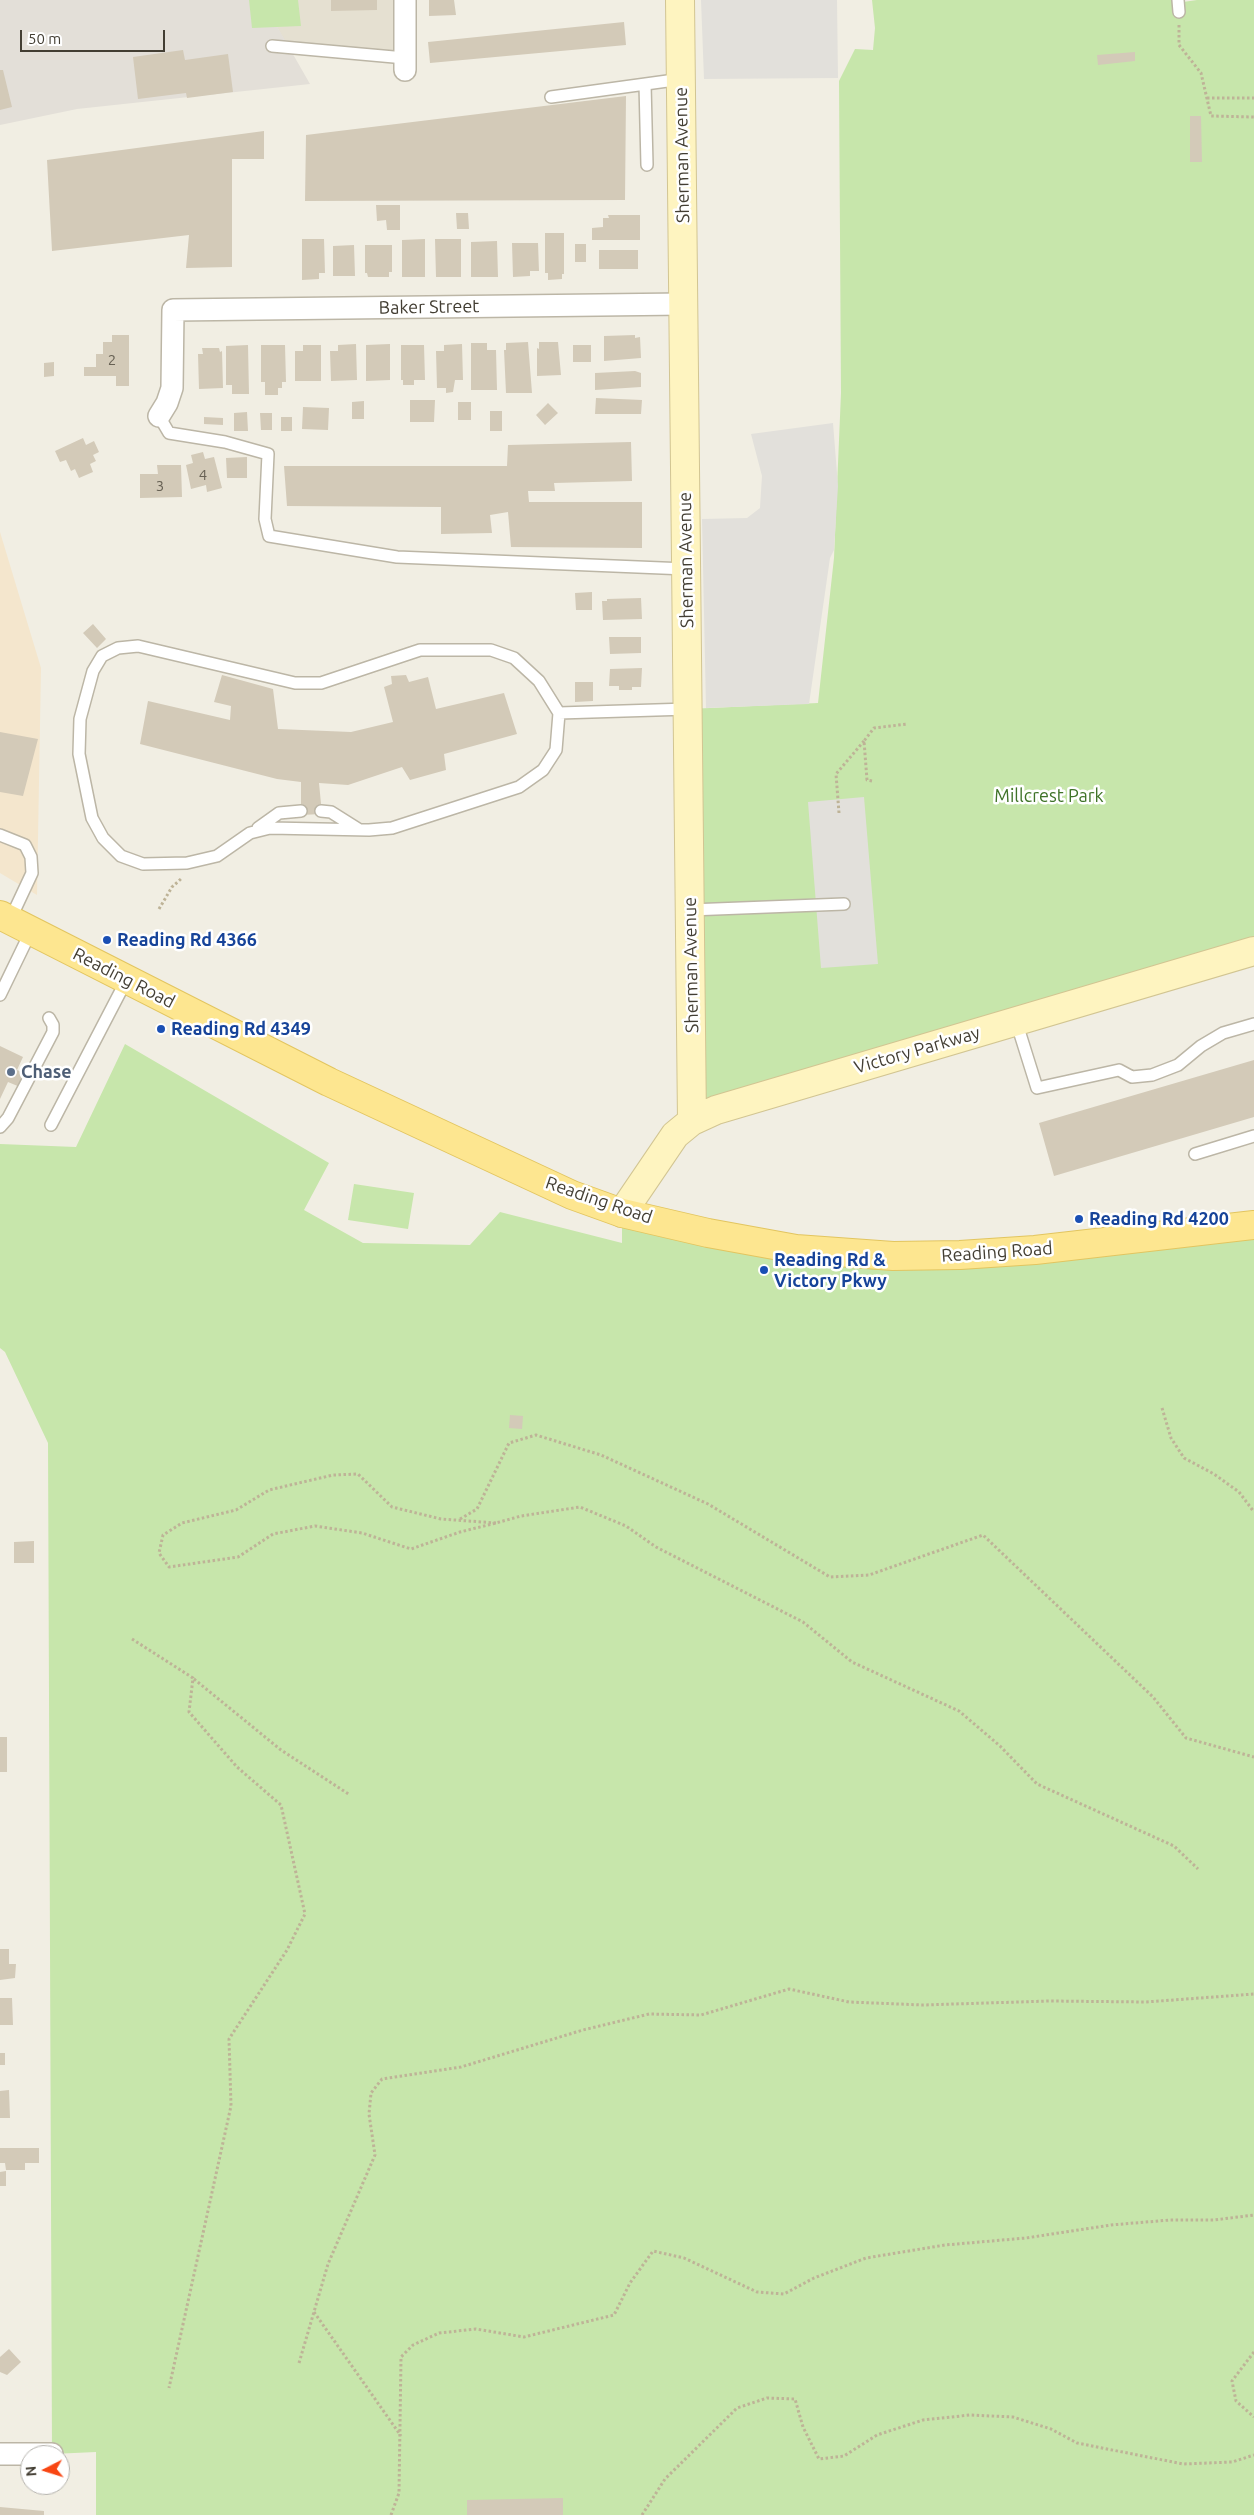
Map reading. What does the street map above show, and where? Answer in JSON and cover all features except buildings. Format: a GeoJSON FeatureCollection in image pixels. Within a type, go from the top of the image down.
{"type":"FeatureCollection","features":[{"type":"Feature","properties":{"kind":"main road","name":"Reading Road"},"geometry":{"type":"LineString","coordinates":[[14,922],[379,1106],[572,1194],[622,1212],[708,1233],[796,1249],[893,1256],[960,1255],[1035,1250],[1254,1225]]}},
{"type":"Feature","properties":{"kind":"street"},"geometry":{"type":"LineString","coordinates":[[405,0],[405,64]]}},
{"type":"Feature","properties":{"kind":"street","name":"Sherman Avenue"},"geometry":{"type":"LineString","coordinates":[[680,0],[692,1121]]}},
{"type":"Feature","properties":{"kind":"street","name":"Baker Street"},"geometry":{"type":"LineString","coordinates":[[159,416],[167,403],[172,388],[173,310],[684,304]]}},
{"type":"Feature","properties":{"kind":"street","name":"Victory Parkway"},"geometry":{"type":"LineString","coordinates":[[622,1212],[675,1135],[692,1121],[740,1102],[1254,950]]}},
{"type":"Feature","properties":{"kind":"street"},"geometry":{"type":"LineString","coordinates":[[0,2454],[20,2454]]}},
{"type":"Feature","properties":{"kind":"lane"},"geometry":{"type":"LineString","coordinates":[[272,46],[405,64]]}},
{"type":"Feature","properties":{"kind":"lane"},"geometry":{"type":"LineString","coordinates":[[551,98],[682,79]]}},
{"type":"Feature","properties":{"kind":"lane"},"geometry":{"type":"LineString","coordinates":[[645,84],[647,165]]}},
{"type":"Feature","properties":{"kind":"lane"},"geometry":{"type":"LineString","coordinates":[[159,416],[168,434],[225,442],[268,454],[265,520],[269,536],[398,557],[686,569]]}},
{"type":"Feature","properties":{"kind":"lane"},"geometry":{"type":"LineString","coordinates":[[250,833],[270,828],[360,830],[392,828],[519,787],[543,770],[556,750],[559,713],[539,681],[514,658],[491,650],[420,650],[321,683],[295,683],[138,646],[118,648],[102,656],[94,671],[80,718],[79,754],[92,818],[103,838],[121,856],[143,864],[187,864],[217,856],[250,833],[279,813],[301,811]]}},
{"type":"Feature","properties":{"kind":"lane"},"geometry":{"type":"LineString","coordinates":[[559,713],[688,709]]}},
{"type":"Feature","properties":{"kind":"lane"},"geometry":{"type":"LineString","coordinates":[[321,811],[331,812],[360,830]]}},
{"type":"Feature","properties":{"kind":"lane"},"geometry":{"type":"LineString","coordinates":[[0,835],[25,845],[31,857],[32,872],[14,922],[0,996]]}},
{"type":"Feature","properties":{"kind":"lane"},"geometry":{"type":"LineString","coordinates":[[690,910],[844,904]]}},
{"type":"Feature","properties":{"kind":"lane"},"geometry":{"type":"LineString","coordinates":[[51,1124],[127,979]]}},
{"type":"Feature","properties":{"kind":"lane"},"geometry":{"type":"LineString","coordinates":[[0,1127],[8,1118],[53,1032],[54,1025],[49,1018]]}},
{"type":"Feature","properties":{"kind":"lane"},"geometry":{"type":"LineString","coordinates":[[1016,1020],[1037,1088],[1119,1070],[1132,1077],[1152,1076],[1178,1065],[1201,1046],[1223,1033],[1254,1024]]}},
{"type":"Feature","properties":{"kind":"lane"},"geometry":{"type":"LineString","coordinates":[[1195,1154],[1254,1136]]}},
{"type":"Feature","properties":{"kind":"path"},"geometry":{"type":"LineString","coordinates":[[1178,6],[1179,45],[1201,73],[1211,116],[1254,117]]}},
{"type":"Feature","properties":{"kind":"path"},"geometry":{"type":"LineString","coordinates":[[1207,98],[1254,98]]}},
{"type":"Feature","properties":{"kind":"path"},"geometry":{"type":"LineString","coordinates":[[839,813],[836,774],[874,728],[907,724]]}},
{"type":"Feature","properties":{"kind":"path"},"geometry":{"type":"LineString","coordinates":[[864,741],[866,780],[872,781]]}},
{"type":"Feature","properties":{"kind":"path"},"geometry":{"type":"LineString","coordinates":[[160,909],[172,887],[186,874],[187,864]]}},
{"type":"Feature","properties":{"kind":"path"},"geometry":{"type":"LineString","coordinates":[[1162,1408],[1171,1438],[1184,1458],[1214,1474],[1239,1492],[1254,1512]]}},
{"type":"Feature","properties":{"kind":"path"},"geometry":{"type":"LineString","coordinates":[[459,1520],[477,1509],[509,1443],[536,1435],[601,1455],[708,1504],[830,1577],[869,1575],[983,1535],[1153,1697],[1186,1738],[1254,1757]]}},
{"type":"Feature","properties":{"kind":"path"},"geometry":{"type":"LineString","coordinates":[[496,1523],[441,1519],[392,1507],[358,1474],[333,1475],[269,1490],[236,1510],[182,1523],[163,1535],[159,1553],[169,1567],[238,1557],[273,1534],[315,1526],[362,1533],[411,1549],[521,1516],[580,1507],[626,1526],[656,1547],[803,1622],[852,1662],[959,1711],[1000,1746],[1037,1784],[1174,1846],[1198,1869]]}},
{"type":"Feature","properties":{"kind":"path"},"geometry":{"type":"LineString","coordinates":[[132,1639],[193,1678],[282,1750],[350,1795]]}},
{"type":"Feature","properties":{"kind":"path"},"geometry":{"type":"LineString","coordinates":[[170,2388],[231,2106],[229,2039],[287,1950],[305,1914],[281,1805],[237,1768],[189,1712],[193,1678]]}},
{"type":"Feature","properties":{"kind":"path"},"geometry":{"type":"LineString","coordinates":[[299,2363],[328,2264],[375,2155],[368,2114],[372,2093],[382,2079],[461,2067],[584,2030],[649,2014],[701,2015],[789,1989],[848,2002],[923,2005],[1050,2001],[1146,2002],[1254,1994]]}},
{"type":"Feature","properties":{"kind":"path"},"geometry":{"type":"LineString","coordinates":[[391,2515],[399,2493],[401,2357],[413,2345],[439,2334],[476,2329],[524,2337],[614,2315],[630,2283],[653,2251],[684,2258],[757,2292],[784,2294],[814,2278],[866,2258],[945,2245],[1026,2238],[1111,2225],[1170,2220],[1214,2220],[1254,2215]]}},
{"type":"Feature","properties":{"kind":"path"},"geometry":{"type":"LineString","coordinates":[[314,2312],[400,2436]]}},
{"type":"Feature","properties":{"kind":"path"},"geometry":{"type":"LineString","coordinates":[[1254,2352],[1232,2381],[1236,2401],[1254,2417]]}},
{"type":"Feature","properties":{"kind":"path"},"geometry":{"type":"LineString","coordinates":[[642,2515],[665,2480],[737,2408],[767,2398],[795,2399],[803,2427],[819,2459],[844,2456],[877,2435],[923,2420],[970,2415],[1013,2417],[1051,2429],[1077,2444],[1183,2464],[1232,2462],[1254,2455]]}},
{"type":"Feature","properties":{"kind":"shaded area"},"geometry":{"type":"Polygon","coordinates":[[[0,0],[262,0],[310,84],[77,109],[0,125],[0,0]]]}},
{"type":"Feature","properties":{"kind":"shaded area"},"geometry":{"type":"Polygon","coordinates":[[[262,0],[405,0],[405,58],[288,47],[262,0]]]}},
{"type":"Feature","properties":{"kind":"shaded area"},"geometry":{"type":"Polygon","coordinates":[[[701,0],[837,0],[838,78],[704,79],[701,0]]]}},
{"type":"Feature","properties":{"kind":"shaded area"},"geometry":{"type":"Polygon","coordinates":[[[833,423],[838,486],[834,550],[830,558],[809,704],[706,708],[702,519],[747,518],[760,508],[762,476],[751,434],[833,423]]]}},
{"type":"Feature","properties":{"kind":"shaded area"},"geometry":{"type":"Polygon","coordinates":[[[0,532],[41,668],[37,895],[0,873],[0,532]]]}},
{"type":"Feature","properties":{"kind":"shaded area"},"geometry":{"type":"Polygon","coordinates":[[[864,797],[878,964],[821,968],[808,802],[864,797]]]}},
{"type":"Feature","properties":{"kind":"green space"},"geometry":{"type":"Polygon","coordinates":[[[249,0],[298,0],[301,26],[252,28],[249,0]]]}},
{"type":"Feature","properties":{"kind":"green space","name":"Millcrest Park"},"geometry":{"type":"Polygon","coordinates":[[[872,0],[1176,0],[1176,3],[1197,0],[1254,0],[1254,951],[692,1121],[688,709],[818,703],[834,558],[841,393],[839,81],[855,49],[873,50],[875,28],[872,0]]]}},
{"type":"Feature","properties":{"kind":"green space"},"geometry":{"type":"Polygon","coordinates":[[[125,1044],[329,1163],[304,1210],[363,1243],[470,1245],[500,1212],[622,1243],[622,1213],[844,1253],[1254,1225],[1254,2515],[96,2515],[96,2452],[70,2453],[70,2445],[52,2445],[48,1443],[5,1352],[0,1348],[0,1144],[76,1147],[125,1044]]]}},
{"type":"Feature","properties":{"kind":"green space"},"geometry":{"type":"Polygon","coordinates":[[[354,1184],[414,1193],[408,1229],[348,1220],[354,1184]]]}},
{"type":"Feature","properties":{"kind":"place","name":"Reading Rd 4366"},"geometry":{"type":"Point","coordinates":[107,940]}},
{"type":"Feature","properties":{"kind":"place","name":"Reading Rd 4349"},"geometry":{"type":"Point","coordinates":[161,1029]}},
{"type":"Feature","properties":{"kind":"place","name":"Chase"},"geometry":{"type":"Point","coordinates":[11,1072]}},
{"type":"Feature","properties":{"kind":"place","name":"Reading Rd 4200"},"geometry":{"type":"Point","coordinates":[1079,1219]}},
{"type":"Feature","properties":{"kind":"place","name":"Reading Rd & Victory Pkwy"},"geometry":{"type":"Point","coordinates":[764,1270]}}]}
